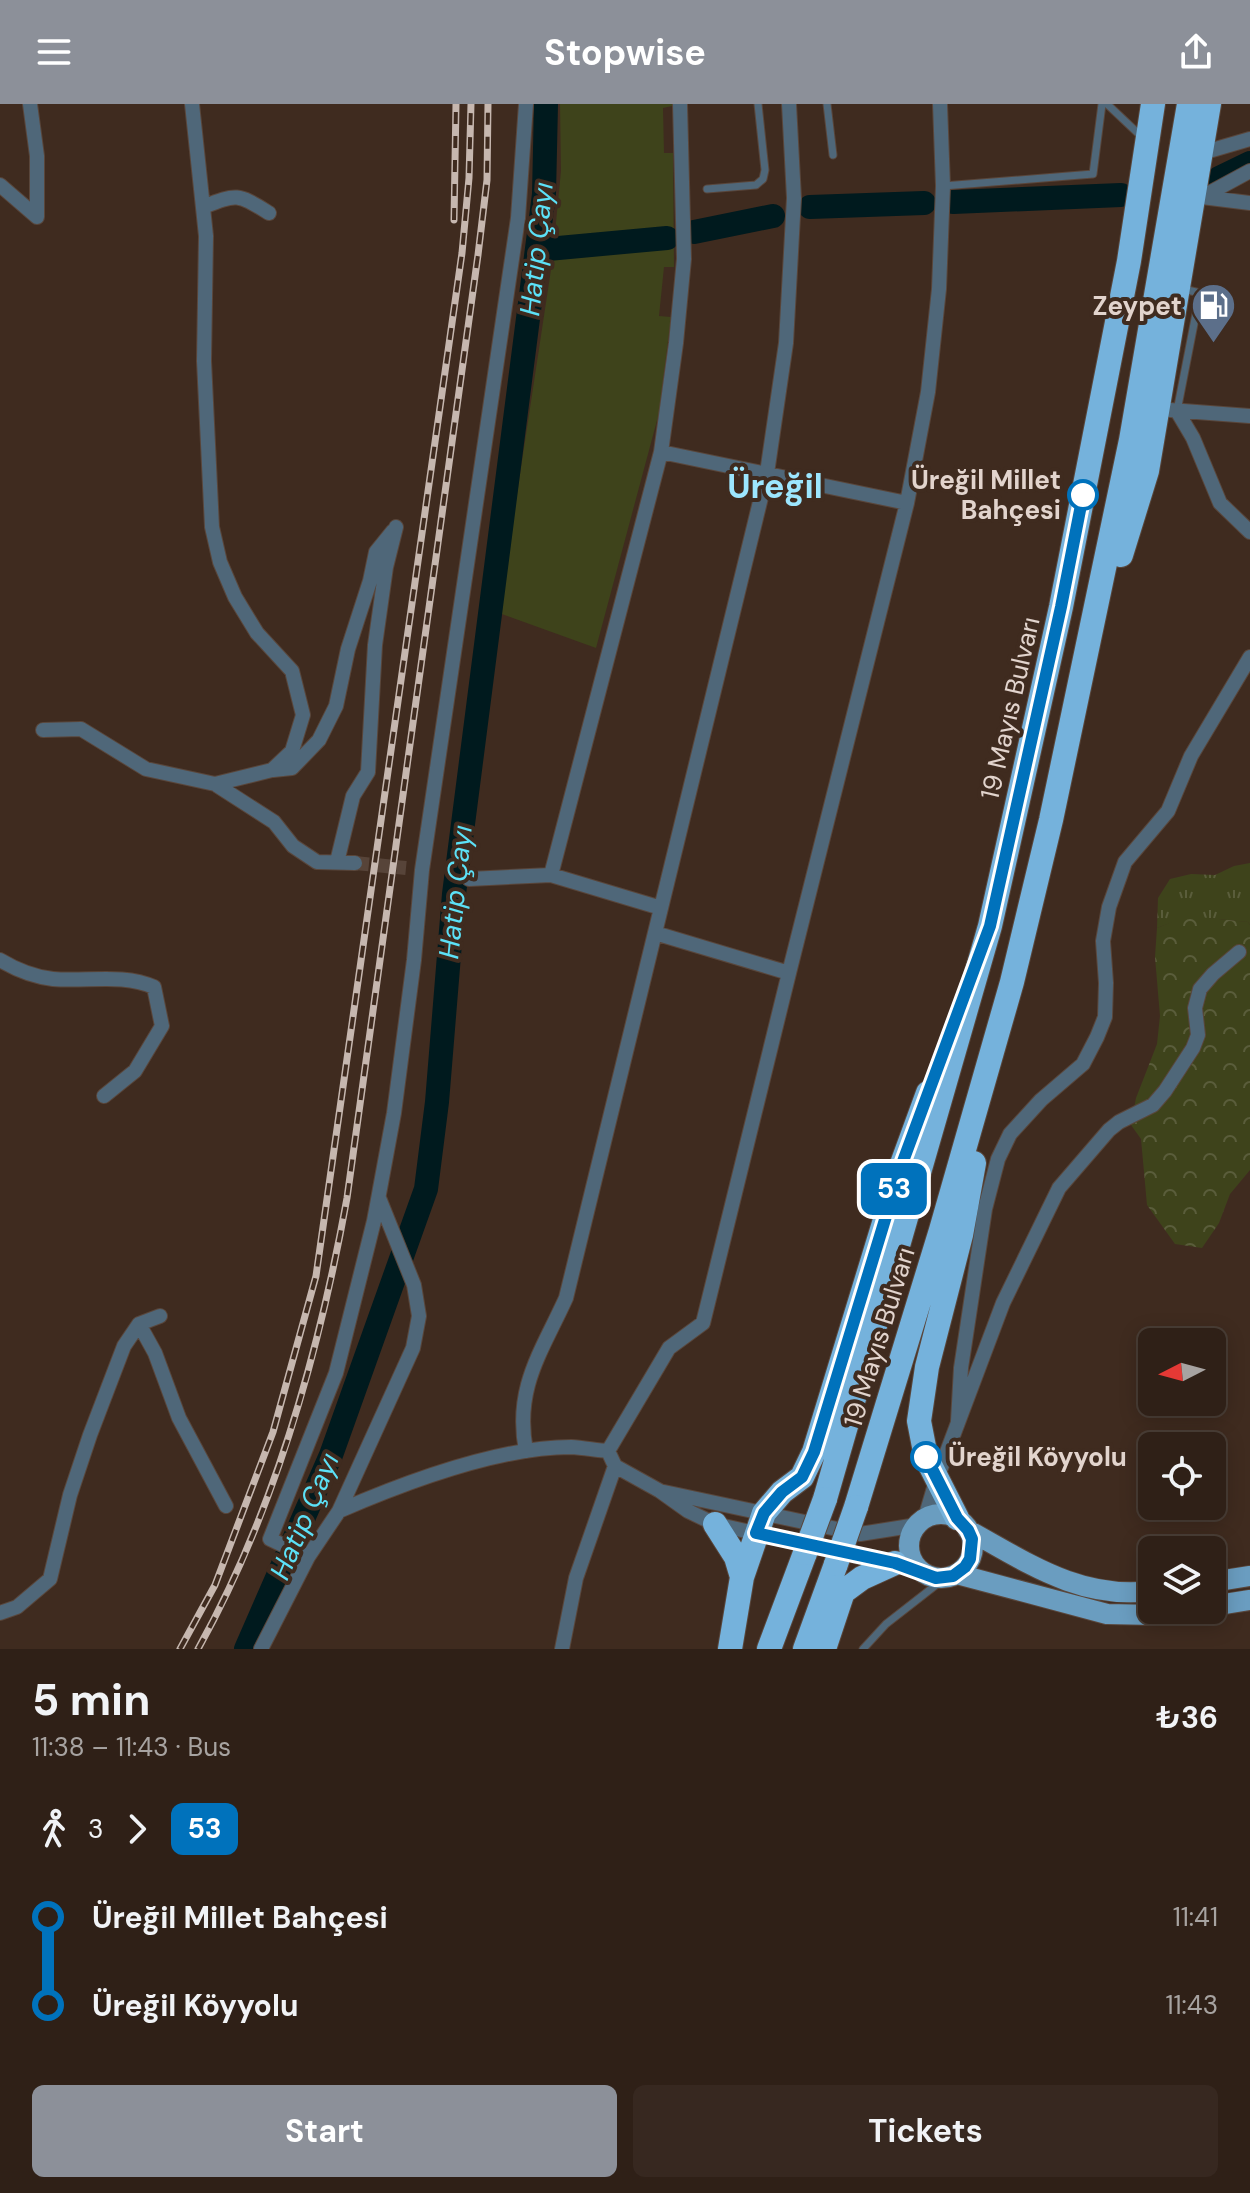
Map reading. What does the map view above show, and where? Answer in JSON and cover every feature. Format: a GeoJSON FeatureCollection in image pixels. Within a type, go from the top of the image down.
{"type":"FeatureCollection","features":[{"type":"Feature","properties":{"kind":"highway","name":"19 Mayıs Bulvarı"},"geometry":{"type":"LineString","coordinates":[[769,1649],[825,1499],[990,926],[1064,591],[1129,261],[1153,104]]}},
{"type":"Feature","properties":{"kind":"highway","name":"19 Mayıs Bulvarı"},"geometry":{"type":"LineString","coordinates":[[805,1649],[856,1507],[941,1230],[1012,982],[1051,820],[1131,440],[1189,104]]}},
{"type":"Feature","properties":{"kind":"highway"},"geometry":{"type":"LineString","coordinates":[[1093,624],[1123,551],[1168,410],[1180,278],[1198,197],[1209,104]]}},
{"type":"Feature","properties":{"kind":"highway"},"geometry":{"type":"LineString","coordinates":[[1166,235],[1180,278]]}},
{"type":"Feature","properties":{"kind":"highway"},"geometry":{"type":"LineString","coordinates":[[730,1649],[742,1577],[760,1523],[782,1492],[802,1477],[814,1452],[902,1164],[990,926]]}},
{"type":"Feature","properties":{"kind":"highway"},"geometry":{"type":"LineString","coordinates":[[963,1524],[936,1481],[926,1457],[919,1421],[927,1367],[961,1235],[1012,982]]}},
{"type":"Feature","properties":{"kind":"highway"},"geometry":{"type":"LineString","coordinates":[[715,1524],[736,1557],[742,1577]]}},
{"type":"Feature","properties":{"kind":"highway"},"geometry":{"type":"LineString","coordinates":[[824,1649],[843,1592],[862,1578],[895,1563]]}},
{"type":"Feature","properties":{"kind":"main road"},"geometry":{"type":"LineString","coordinates":[[1138,1592],[1117,1594],[1091,1590],[1050,1574],[963,1524],[935,1514],[921,1521],[909,1543],[910,1554],[921,1571],[928,1575],[951,1576],[1107,1614],[1138,1615]]}},
{"type":"Feature","properties":{"kind":"main road"},"geometry":{"type":"LineString","coordinates":[[951,1576],[970,1559],[972,1539],[963,1524]]}},
{"type":"Feature","properties":{"kind":"main road"},"geometry":{"type":"LineString","coordinates":[[1226,1580],[1250,1576]]}},
{"type":"Feature","properties":{"kind":"main road"},"geometry":{"type":"LineString","coordinates":[[1226,1604],[1250,1600]]}},
{"type":"Feature","properties":{"kind":"street"},"geometry":{"type":"LineString","coordinates":[[0,185],[37,217],[37,156],[30,104]]}},
{"type":"Feature","properties":{"kind":"street"},"geometry":{"type":"LineString","coordinates":[[192,104],[206,236],[204,361],[212,527],[220,562],[235,597],[257,633],[292,671],[303,715],[292,751],[272,770]]}},
{"type":"Feature","properties":{"kind":"street"},"geometry":{"type":"LineString","coordinates":[[302,1554],[270,1539],[336,1373],[379,1197],[394,1113],[422,870],[518,218],[526,104]]}},
{"type":"Feature","properties":{"kind":"street"},"geometry":{"type":"LineString","coordinates":[[551,875],[661,452],[684,259],[680,104]]}},
{"type":"Feature","properties":{"kind":"street"},"geometry":{"type":"LineString","coordinates":[[526,1451],[521,1427],[525,1387],[566,1298],[767,473],[786,343],[794,198],[789,104]]}},
{"type":"Feature","properties":{"kind":"street"},"geometry":{"type":"LineString","coordinates":[[608,1451],[669,1348],[703,1323],[907,503],[928,392],[939,289],[943,186],[940,104]]}},
{"type":"Feature","properties":{"kind":"street"},"geometry":{"type":"LineString","coordinates":[[1202,153],[1250,139]]}},
{"type":"Feature","properties":{"kind":"street"},"geometry":{"type":"LineString","coordinates":[[1198,197],[1250,171]]}},
{"type":"Feature","properties":{"kind":"street"},"geometry":{"type":"LineString","coordinates":[[203,207],[227,197],[242,196],[269,213]]}},
{"type":"Feature","properties":{"kind":"street"},"geometry":{"type":"LineString","coordinates":[[1198,197],[1250,203]]}},
{"type":"Feature","properties":{"kind":"street"},"geometry":{"type":"LineString","coordinates":[[1168,410],[1250,416]]}},
{"type":"Feature","properties":{"kind":"street"},"geometry":{"type":"LineString","coordinates":[[1168,410],[1193,438],[1220,503],[1250,532]]}},
{"type":"Feature","properties":{"kind":"street"},"geometry":{"type":"LineString","coordinates":[[661,452],[907,503]]}},
{"type":"Feature","properties":{"kind":"street"},"geometry":{"type":"LineString","coordinates":[[215,784],[292,768],[319,740],[336,706],[348,649],[376,552],[396,527],[386,567],[375,645],[368,772],[353,796],[337,862]]}},
{"type":"Feature","properties":{"kind":"street"},"geometry":{"type":"LineString","coordinates":[[958,1421],[961,1368],[985,1209],[998,1159],[1010,1134],[1041,1100],[1083,1064],[1097,1037],[1105,1017],[1103,941],[1109,907],[1125,862],[1168,811],[1191,756],[1250,657]]}},
{"type":"Feature","properties":{"kind":"street"},"geometry":{"type":"LineString","coordinates":[[43,730],[81,729],[146,769],[215,784],[274,822],[293,846],[317,862],[355,863]]}},
{"type":"Feature","properties":{"kind":"street"},"geometry":{"type":"LineString","coordinates":[[406,868],[422,870]]}},
{"type":"Feature","properties":{"kind":"street"},"geometry":{"type":"LineString","coordinates":[[469,879],[551,875],[661,908]]}},
{"type":"Feature","properties":{"kind":"street"},"geometry":{"type":"LineString","coordinates":[[655,933],[789,973]]}},
{"type":"Feature","properties":{"kind":"street"},"geometry":{"type":"LineString","coordinates":[[608,1451],[615,1466],[715,1524],[760,1523],[860,1534],[921,1521],[1003,1303],[1059,1188],[1109,1130],[1153,1105],[1165,1091],[1198,1035],[1195,1008],[1200,989],[1239,952]]}},
{"type":"Feature","properties":{"kind":"street"},"geometry":{"type":"LineString","coordinates":[[0,960],[13,968],[51,979],[139,980],[154,987],[162,1026],[135,1071],[104,1096]]}},
{"type":"Feature","properties":{"kind":"street"},"geometry":{"type":"LineString","coordinates":[[261,1649],[302,1554],[339,1511],[413,1348],[419,1316],[414,1285],[379,1197]]}},
{"type":"Feature","properties":{"kind":"street"},"geometry":{"type":"LineString","coordinates":[[0,1613],[17,1607],[50,1579],[70,1495],[124,1346],[139,1324],[160,1316]]}},
{"type":"Feature","properties":{"kind":"street"},"geometry":{"type":"LineString","coordinates":[[139,1324],[155,1353],[179,1418],[226,1506]]}},
{"type":"Feature","properties":{"kind":"street"},"geometry":{"type":"LineString","coordinates":[[339,1511],[395,1487],[526,1451],[572,1447],[608,1451]]}},
{"type":"Feature","properties":{"kind":"street"},"geometry":{"type":"LineString","coordinates":[[562,1649],[576,1578],[615,1466]]}},
{"type":"Feature","properties":{"kind":"street"},"geometry":{"type":"LineString","coordinates":[[660,1491],[921,1571]]}},
{"type":"Feature","properties":{"kind":"lane"},"geometry":{"type":"LineString","coordinates":[[707,189],[756,185],[763,179],[758,104]]}},
{"type":"Feature","properties":{"kind":"lane"},"geometry":{"type":"LineString","coordinates":[[827,104],[833,155]]}},
{"type":"Feature","properties":{"kind":"lane"},"geometry":{"type":"LineString","coordinates":[[943,186],[1093,174],[1104,104]]}},
{"type":"Feature","properties":{"kind":"lane"},"geometry":{"type":"LineString","coordinates":[[1104,104],[1147,142]]}},
{"type":"Feature","properties":{"kind":"lane"},"geometry":{"type":"LineString","coordinates":[[863,1649],[886,1624],[951,1576]]}},
{"type":"Feature","properties":{"kind":"green space"},"geometry":{"type":"Polygon","coordinates":[[[560,104],[672,104],[663,108],[664,153],[673,153],[674,267],[664,267],[659,316],[671,317],[659,413],[596,648],[499,613],[552,263],[561,171],[560,104]]]}},
{"type":"Feature","properties":{"kind":"green space"},"geometry":{"type":"Polygon","coordinates":[[[1250,863],[1250,925],[1248,922],[1202,918],[1181,920],[1157,928],[1158,898],[1170,879],[1191,874],[1215,875],[1250,863]]]}},
{"type":"Feature","properties":{"kind":"green space"},"geometry":{"type":"Polygon","coordinates":[[[1199,917],[1248,922],[1250,925],[1250,1170],[1230,1194],[1219,1223],[1202,1248],[1175,1244],[1147,1205],[1141,1139],[1131,1125],[1136,1098],[1157,1044],[1160,1016],[1155,957],[1157,928],[1179,919],[1199,917]]]}},
{"type":"Feature","properties":{"kind":"waterway","name":"Hatip Çayı"},"geometry":{"type":"LineString","coordinates":[[246,1649],[331,1455],[426,1189],[437,1102],[454,894],[544,194],[546,104]]}},
{"type":"Feature","properties":{"kind":"waterway"},"geometry":{"type":"LineString","coordinates":[[1219,178],[1250,163]]}},
{"type":"Feature","properties":{"kind":"waterway"},"geometry":{"type":"LineString","coordinates":[[953,202],[1121,195]]}},
{"type":"Feature","properties":{"kind":"waterway"},"geometry":{"type":"LineString","coordinates":[[810,207],[924,203]]}},
{"type":"Feature","properties":{"kind":"waterway"},"geometry":{"type":"LineString","coordinates":[[694,232],[773,216]]}},
{"type":"Feature","properties":{"kind":"waterway"},"geometry":{"type":"LineString","coordinates":[[537,250],[667,238]]}},
{"type":"Feature","properties":{"kind":"tunnel"},"geometry":{"type":"LineString","coordinates":[[355,863],[406,868]]}},
{"type":"Feature","properties":{"kind":"railway"},"geometry":{"type":"LineString","coordinates":[[454,220],[456,104]]}},
{"type":"Feature","properties":{"kind":"railway"},"geometry":{"type":"LineString","coordinates":[[180,1649],[215,1585],[273,1432],[316,1276],[462,253],[469,178],[471,104]]}},
{"type":"Feature","properties":{"kind":"railway"},"geometry":{"type":"LineString","coordinates":[[198,1649],[250,1542],[291,1430],[323,1314],[347,1198],[478,255],[487,180],[488,104]]}},
{"type":"Feature","properties":{"kind":"bus line","name":"53"},"geometry":{"type":"LineString","coordinates":[[926,1457],[936,1481],[972,1539],[970,1559],[953,1576],[936,1578],[895,1563],[756,1533],[764,1513],[782,1492],[802,1477],[814,1452],[902,1164],[990,926],[1083,495]]}},
{"type":"Feature","properties":{"kind":"place","name":"Zeypet"},"geometry":{"type":"Point","coordinates":[1213,345]}},
{"type":"Feature","properties":{"kind":"place","name":"Üreğil Millet Bahçesi"},"geometry":{"type":"Point","coordinates":[1083,495]}},
{"type":"Feature","properties":{"kind":"place","name":"Üreğil Köyyolu"},"geometry":{"type":"Point","coordinates":[926,1457]}},
{"type":"Feature","properties":{"kind":"district","name":"Üreğil"},"geometry":{"type":"Point","coordinates":[775,486]}}]}
